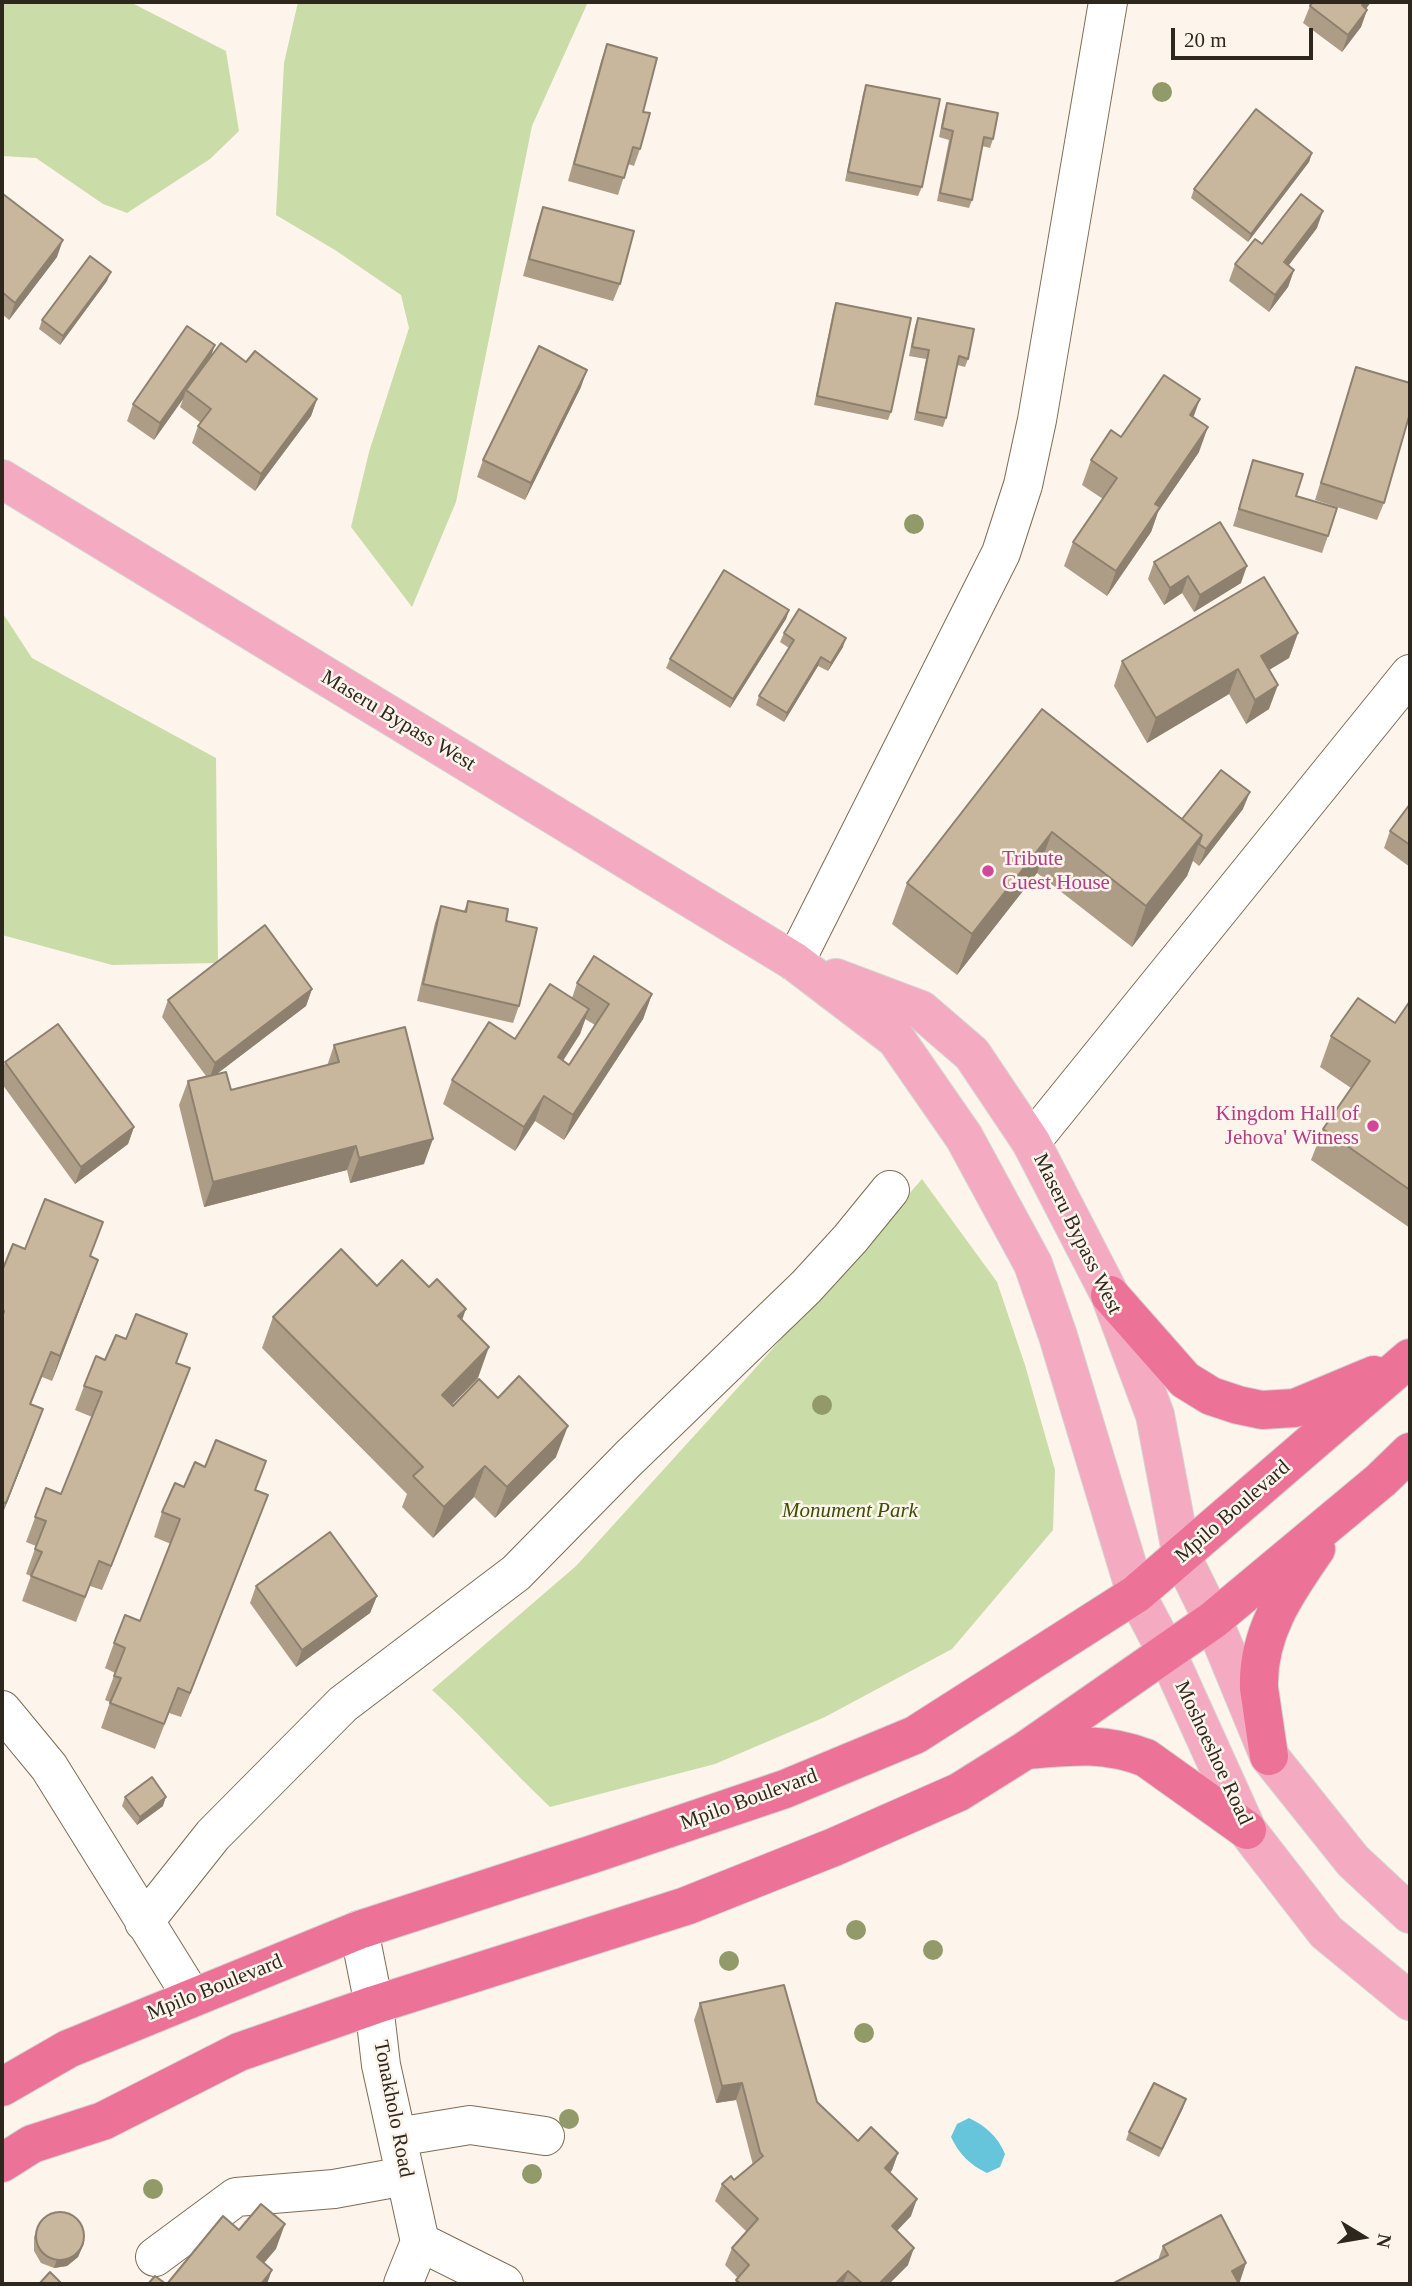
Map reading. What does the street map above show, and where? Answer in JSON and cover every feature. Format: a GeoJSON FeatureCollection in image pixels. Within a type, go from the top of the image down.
{"type":"FeatureCollection","features":[{"type":"Feature","properties":{"kind":"highway"},"geometry":{"type":"LineString","coordinates":[[1110,1296],[1185,1380],[1211,1396],[1238,1405],[1262,1410],[1295,1408],[1409,1359]]}},
{"type":"Feature","properties":{"kind":"highway","name":"Mpilo Boulevard"},"geometry":{"type":"LineString","coordinates":[[2,2087],[68,2049],[359,1930],[785,1789],[915,1735],[1136,1594],[1409,1359]]}},
{"type":"Feature","properties":{"kind":"highway"},"geometry":{"type":"LineString","coordinates":[[2,2163],[32,2144],[103,2121],[239,2052],[374,2005],[686,1906],[834,1847],[959,1792],[1026,1750],[1213,1620],[1410,1452]]}},
{"type":"Feature","properties":{"kind":"highway"},"geometry":{"type":"LineString","coordinates":[[1269,1756],[1258,1688],[1265,1638],[1294,1581],[1344,1510]]}},
{"type":"Feature","properties":{"kind":"highway"},"geometry":{"type":"LineString","coordinates":[[1026,1750],[1096,1745],[1131,1752],[1146,1758],[1247,1830]]}},
{"type":"Feature","properties":{"kind":"main road","name":"Maseru Bypass West"},"geometry":{"type":"LineString","coordinates":[[2,479],[795,962],[897,1039],[964,1137],[1033,1264],[1058,1336],[1136,1594],[1166,1651]]}},
{"type":"Feature","properties":{"kind":"main road","name":"Maseru Bypass West"},"geometry":{"type":"LineString","coordinates":[[795,962],[921,1010],[972,1054],[1031,1142],[1110,1296],[1155,1415],[1182,1557],[1213,1620]]}},
{"type":"Feature","properties":{"kind":"main road"},"geometry":{"type":"LineString","coordinates":[[1213,1620],[1269,1756],[1353,1861],[1410,1914]]}},
{"type":"Feature","properties":{"kind":"main road","name":"Moshoeshoe Road"},"geometry":{"type":"LineString","coordinates":[[1166,1651],[1247,1830],[1326,1932],[1410,2001]]}},
{"type":"Feature","properties":{"kind":"street"},"geometry":{"type":"LineString","coordinates":[[795,962],[1001,553],[1023,485],[1037,421],[1110,6]]}},
{"type":"Feature","properties":{"kind":"street"},"geometry":{"type":"LineString","coordinates":[[1031,1142],[1410,674]]}},
{"type":"Feature","properties":{"kind":"street"},"geometry":{"type":"LineString","coordinates":[[144,1922],[213,1835],[343,1704],[516,1573],[629,1458],[806,1287],[890,1190]]}},
{"type":"Feature","properties":{"kind":"street"},"geometry":{"type":"LineString","coordinates":[[2,1710],[49,1768],[192,1997]]}},
{"type":"Feature","properties":{"kind":"street","name":"Tonakholo Road"},"geometry":{"type":"LineString","coordinates":[[359,1930],[374,2005],[381,2065],[421,2242]]}},
{"type":"Feature","properties":{"kind":"street"},"geometry":{"type":"LineString","coordinates":[[397,2137],[470,2126],[545,2136]]}},
{"type":"Feature","properties":{"kind":"street"},"geometry":{"type":"LineString","coordinates":[[155,2257],[236,2197],[334,2189],[405,2176]]}},
{"type":"Feature","properties":{"kind":"street"},"geometry":{"type":"LineString","coordinates":[[402,2284],[421,2242],[503,2284]]}},
{"type":"Feature","properties":{"kind":"green space"},"geometry":{"type":"Polygon","coordinates":[[[2,2],[130,2],[226,51],[239,131],[210,159],[127,213],[103,204],[36,158],[2,156],[2,2]]]}},
{"type":"Feature","properties":{"kind":"green space"},"geometry":{"type":"Polygon","coordinates":[[[298,2],[588,2],[532,126],[456,502],[412,607],[351,527],[369,452],[409,328],[401,295],[335,250],[276,215],[284,63],[298,2]]]}},
{"type":"Feature","properties":{"kind":"green space"},"geometry":{"type":"Polygon","coordinates":[[[2,612],[32,658],[216,758],[218,963],[112,965],[2,935],[2,612]]]}},
{"type":"Feature","properties":{"kind":"green space","name":"Monument Park"},"geometry":{"type":"Polygon","coordinates":[[[922,1179],[997,1282],[1025,1365],[1055,1470],[1053,1530],[952,1649],[825,1717],[715,1764],[550,1807],[432,1690],[576,1566],[922,1179]]]}},
{"type":"Feature","properties":{"kind":"water"},"geometry":{"type":"Polygon","coordinates":[[[969,2118],[986,2128],[999,2142],[1005,2154],[1000,2167],[987,2173],[970,2163],[958,2149],[951,2137],[957,2124],[969,2118]]]}},
{"type":"Feature","properties":{"kind":"building"},"geometry":{"type":"Polygon","coordinates":[[[1312,2],[1364,2],[1362,5],[1367,10],[1348,35],[1310,6],[1312,2]]]}},
{"type":"Feature","properties":{"kind":"building"},"geometry":{"type":"Polygon","coordinates":[[[607,44],[657,58],[643,112],[650,113],[640,149],[633,147],[624,178],[574,164],[607,44]]]}},
{"type":"Feature","properties":{"kind":"building"},"geometry":{"type":"Polygon","coordinates":[[[866,85],[940,99],[922,187],[848,172],[866,85]]]}},
{"type":"Feature","properties":{"kind":"building"},"geometry":{"type":"Polygon","coordinates":[[[947,103],[998,113],[993,139],[984,137],[972,200],[940,193],[953,131],[942,128],[947,103]]]}},
{"type":"Feature","properties":{"kind":"building"},"geometry":{"type":"Polygon","coordinates":[[[1256,109],[1312,153],[1251,234],[1194,189],[1256,109]]]}},
{"type":"Feature","properties":{"kind":"building"},"geometry":{"type":"Polygon","coordinates":[[[3,194],[63,240],[15,303],[2,292],[3,194]]]}},
{"type":"Feature","properties":{"kind":"building"},"geometry":{"type":"Polygon","coordinates":[[[1301,194],[1323,211],[1284,262],[1294,270],[1275,295],[1235,264],[1255,239],[1262,244],[1301,194]]]}},
{"type":"Feature","properties":{"kind":"building"},"geometry":{"type":"Polygon","coordinates":[[[543,207],[634,231],[620,284],[529,259],[543,207]]]}},
{"type":"Feature","properties":{"kind":"building"},"geometry":{"type":"Polygon","coordinates":[[[90,256],[111,272],[63,336],[42,320],[90,256]]]}},
{"type":"Feature","properties":{"kind":"building"},"geometry":{"type":"Polygon","coordinates":[[[836,303],[911,318],[891,412],[817,396],[836,303]]]}},
{"type":"Feature","properties":{"kind":"building"},"geometry":{"type":"Polygon","coordinates":[[[918,318],[974,329],[968,359],[959,356],[946,418],[917,412],[929,350],[912,347],[918,318]]]}},
{"type":"Feature","properties":{"kind":"building"},"geometry":{"type":"Polygon","coordinates":[[[187,326],[215,345],[160,423],[133,404],[187,326]]]}},
{"type":"Feature","properties":{"kind":"building"},"geometry":{"type":"Polygon","coordinates":[[[221,343],[246,362],[255,351],[317,399],[261,474],[198,426],[211,409],[186,390],[221,343]]]}},
{"type":"Feature","properties":{"kind":"building"},"geometry":{"type":"Polygon","coordinates":[[[539,346],[587,370],[531,483],[483,460],[539,346]]]}},
{"type":"Feature","properties":{"kind":"building"},"geometry":{"type":"Polygon","coordinates":[[[1356,367],[1410,383],[1410,413],[1384,503],[1321,483],[1356,367]]]}},
{"type":"Feature","properties":{"kind":"building"},"geometry":{"type":"Polygon","coordinates":[[[1164,375],[1200,399],[1190,415],[1208,427],[1155,504],[1160,507],[1116,571],[1073,542],[1117,478],[1091,460],[1111,430],[1121,437],[1164,375]]]}},
{"type":"Feature","properties":{"kind":"building"},"geometry":{"type":"Polygon","coordinates":[[[1253,460],[1303,474],[1296,496],[1337,508],[1328,536],[1239,509],[1253,460]]]}},
{"type":"Feature","properties":{"kind":"building"},"geometry":{"type":"Polygon","coordinates":[[[1220,522],[1247,566],[1200,595],[1188,576],[1170,588],[1154,562],[1220,522]]]}},
{"type":"Feature","properties":{"kind":"building"},"geometry":{"type":"Polygon","coordinates":[[[724,570],[789,610],[733,699],[670,659],[724,570]]]}},
{"type":"Feature","properties":{"kind":"building"},"geometry":{"type":"Polygon","coordinates":[[[1264,577],[1298,633],[1261,656],[1278,685],[1255,700],[1238,669],[1156,718],[1122,661],[1264,577]]]}},
{"type":"Feature","properties":{"kind":"building"},"geometry":{"type":"Polygon","coordinates":[[[799,609],[846,638],[831,663],[821,657],[787,713],[759,696],[794,640],[784,633],[799,609]]]}},
{"type":"Feature","properties":{"kind":"building"},"geometry":{"type":"Polygon","coordinates":[[[1042,709],[1202,835],[1146,906],[1052,832],[972,934],[907,883],[1042,709]]]}},
{"type":"Feature","properties":{"kind":"building"},"geometry":{"type":"Polygon","coordinates":[[[1221,770],[1250,792],[1206,849],[1199,844],[1202,835],[1182,819],[1221,770]]]}},
{"type":"Feature","properties":{"kind":"building"},"geometry":{"type":"Polygon","coordinates":[[[1410,804],[1410,845],[1390,831],[1410,804]]]}},
{"type":"Feature","properties":{"kind":"building"},"geometry":{"type":"Polygon","coordinates":[[[468,901],[508,909],[506,921],[537,928],[519,1006],[423,984],[441,906],[466,912],[468,901]]]}},
{"type":"Feature","properties":{"kind":"building"},"geometry":{"type":"Polygon","coordinates":[[[265,925],[312,989],[215,1063],[168,1000],[265,925]]]}},
{"type":"Feature","properties":{"kind":"building"},"geometry":{"type":"Polygon","coordinates":[[[594,956],[652,994],[573,1115],[544,1096],[524,1127],[452,1080],[489,1022],[515,1039],[550,984],[589,1009],[558,1057],[569,1065],[609,1004],[577,983],[594,956]]]}},
{"type":"Feature","properties":{"kind":"building","name":"Kingdom Hall of Jehova' Witness"},"geometry":{"type":"Polygon","coordinates":[[[1358,998],[1395,1023],[1410,1001],[1410,1190],[1323,1129],[1370,1061],[1331,1036],[1358,998]]]}},
{"type":"Feature","properties":{"kind":"building"},"geometry":{"type":"Polygon","coordinates":[[[58,1024],[134,1127],[81,1167],[5,1062],[58,1024]]]}},
{"type":"Feature","properties":{"kind":"building"},"geometry":{"type":"Polygon","coordinates":[[[405,1027],[433,1139],[359,1158],[356,1146],[213,1182],[188,1081],[226,1072],[231,1090],[339,1062],[334,1045],[405,1027]]]}},
{"type":"Feature","properties":{"kind":"building"},"geometry":{"type":"Polygon","coordinates":[[[45,1199],[103,1222],[90,1256],[98,1260],[60,1356],[51,1352],[30,1404],[43,1409],[6,1503],[2,1502],[2,1271],[13,1244],[25,1249],[45,1199]]]}},
{"type":"Feature","properties":{"kind":"building"},"geometry":{"type":"Polygon","coordinates":[[[341,1249],[377,1286],[402,1260],[429,1287],[437,1279],[466,1309],[458,1316],[489,1347],[442,1395],[453,1406],[479,1379],[498,1398],[519,1376],[568,1426],[507,1487],[485,1466],[444,1507],[413,1476],[423,1467],[273,1317],[341,1249]]]}},
{"type":"Feature","properties":{"kind":"building"},"geometry":{"type":"Polygon","coordinates":[[[136,1314],[187,1334],[176,1363],[190,1368],[111,1566],[99,1561],[85,1597],[31,1576],[42,1552],[35,1549],[46,1521],[35,1517],[46,1488],[61,1494],[102,1392],[84,1386],[96,1356],[105,1360],[116,1335],[126,1339],[136,1314]]]}},
{"type":"Feature","properties":{"kind":"building"},"geometry":{"type":"Polygon","coordinates":[[[216,1440],[266,1461],[255,1490],[268,1495],[190,1693],[178,1688],[164,1724],[110,1703],[121,1678],[114,1676],[125,1648],[114,1643],[125,1615],[140,1621],[180,1519],[162,1512],[175,1483],[184,1487],[195,1462],[205,1467],[216,1440]]]}},
{"type":"Feature","properties":{"kind":"building"},"geometry":{"type":"Polygon","coordinates":[[[330,1532],[377,1596],[302,1650],[256,1586],[330,1532]]]}},
{"type":"Feature","properties":{"kind":"building"},"geometry":{"type":"Polygon","coordinates":[[[152,1777],[166,1797],[140,1817],[125,1797],[152,1777]]]}},
{"type":"Feature","properties":{"kind":"building"},"geometry":{"type":"Polygon","coordinates":[[[784,1985],[817,2102],[858,2141],[871,2127],[898,2153],[885,2168],[917,2199],[892,2226],[914,2248],[879,2284],[863,2284],[848,2271],[835,2284],[741,2284],[736,2280],[749,2265],[732,2248],[758,2219],[722,2184],[731,2176],[734,2180],[763,2156],[742,2083],[722,2086],[700,2003],[784,1985]]]}},
{"type":"Feature","properties":{"kind":"building"},"geometry":{"type":"Polygon","coordinates":[[[1154,2083],[1186,2099],[1162,2149],[1129,2132],[1154,2083]]]}},
{"type":"Feature","properties":{"kind":"building"},"geometry":{"type":"Polygon","coordinates":[[[261,2204],[285,2224],[257,2257],[272,2270],[261,2284],[167,2284],[223,2216],[239,2230],[261,2204]]]}},
{"type":"Feature","properties":{"kind":"building"},"geometry":{"type":"Polygon","coordinates":[[[60,2212],[77,2219],[84,2236],[77,2253],[60,2260],[43,2253],[36,2236],[43,2219],[60,2212]]]}},
{"type":"Feature","properties":{"kind":"building"},"geometry":{"type":"Polygon","coordinates":[[[1221,2215],[1246,2263],[1232,2271],[1239,2284],[1112,2284],[1168,2255],[1163,2246],[1221,2215]]]}},
{"type":"Feature","properties":{"kind":"building"},"geometry":{"type":"Polygon","coordinates":[[[50,2272],[62,2284],[39,2284],[50,2272]]]}},
{"type":"Feature","properties":{"kind":"building"},"geometry":{"type":"Polygon","coordinates":[[[155,2276],[166,2284],[148,2284],[155,2276]]]}},
{"type":"Feature","properties":{"kind":"place","name":"Tribute Guest House"},"geometry":{"type":"Point","coordinates":[988,871]}},
{"type":"Feature","properties":{"kind":"place","name":"Kingdom Hall of Jehova' Witness"},"geometry":{"type":"Point","coordinates":[1373,1126]}}]}
